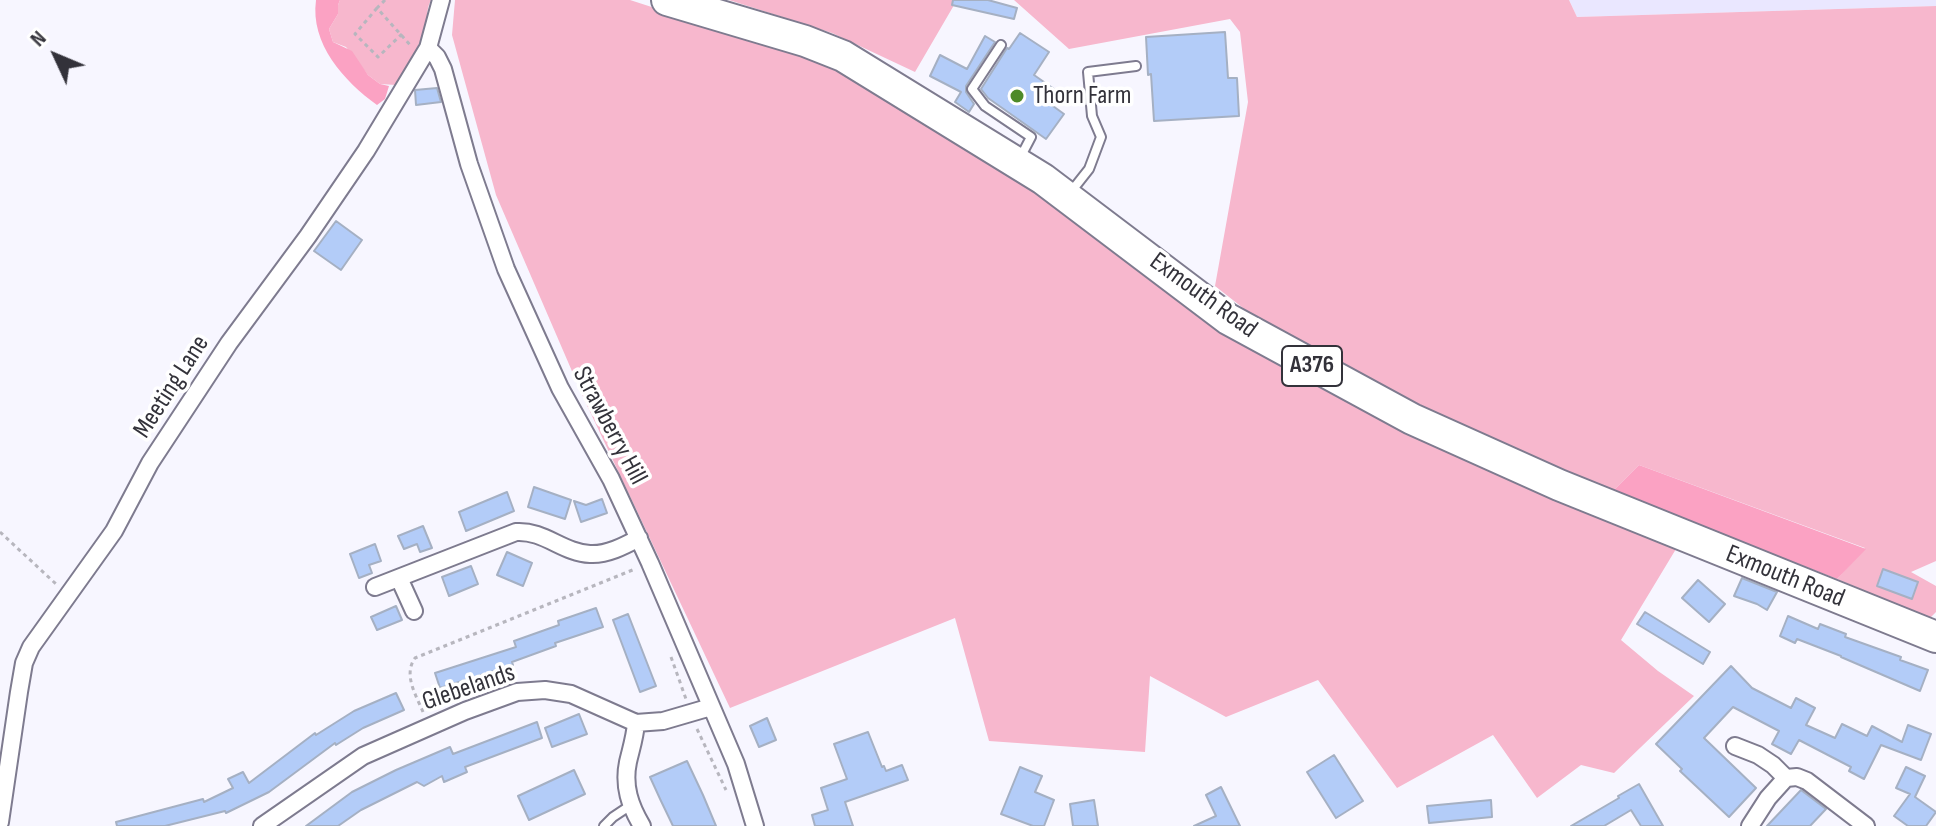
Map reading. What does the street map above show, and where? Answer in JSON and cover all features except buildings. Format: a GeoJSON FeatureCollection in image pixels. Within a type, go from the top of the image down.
{"type":"FeatureCollection","features":[{"type":"Feature","properties":{"kind":"highway","name":"Exmouth Road"},"geometry":{"type":"LineString","coordinates":[[667,0],[805,41],[843,56],[1067,196],[1228,319],[1412,419],[1559,485],[1936,637]]}},
{"type":"Feature","properties":{"kind":"street","name":"Meeting Lane"},"geometry":{"type":"LineString","coordinates":[[0,822],[24,663],[31,647],[114,531],[150,463],[222,354],[339,192],[424,53],[441,0]]}},
{"type":"Feature","properties":{"kind":"street","name":"Strawberry Hill"},"geometry":{"type":"LineString","coordinates":[[424,53],[437,57],[443,69],[469,164],[506,269],[560,388],[611,479],[639,538],[736,764],[755,826]]}},
{"type":"Feature","properties":{"kind":"street"},"geometry":{"type":"LineString","coordinates":[[375,587],[516,532],[538,534],[571,550],[593,555],[639,538]]}},
{"type":"Feature","properties":{"kind":"street"},"geometry":{"type":"LineString","coordinates":[[399,578],[414,611]]}},
{"type":"Feature","properties":{"kind":"street","name":"Glebelands"},"geometry":{"type":"LineString","coordinates":[[262,826],[363,756],[465,711],[517,692],[545,690],[571,694],[636,723]]}},
{"type":"Feature","properties":{"kind":"street"},"geometry":{"type":"LineString","coordinates":[[642,826],[626,789],[627,765],[636,723],[663,721],[711,707]]}},
{"type":"Feature","properties":{"kind":"street"},"geometry":{"type":"LineString","coordinates":[[1735,746],[1758,755],[1786,778]]}},
{"type":"Feature","properties":{"kind":"street"},"geometry":{"type":"LineString","coordinates":[[1750,826],[1786,778],[1797,777],[1807,781],[1866,826]]}},
{"type":"Feature","properties":{"kind":"lane"},"geometry":{"type":"LineString","coordinates":[[1001,45],[972,89],[985,106],[1031,137],[1018,163]]}},
{"type":"Feature","properties":{"kind":"lane"},"geometry":{"type":"LineString","coordinates":[[1067,196],[1089,169],[1101,137],[1092,116],[1088,72],[1136,66]]}},
{"type":"Feature","properties":{"kind":"lane"},"geometry":{"type":"LineString","coordinates":[[604,826],[631,805]]}},
{"type":"Feature","properties":{"kind":"path"},"geometry":{"type":"LineString","coordinates":[[385,0],[355,34],[378,57],[402,34]]}},
{"type":"Feature","properties":{"kind":"path"},"geometry":{"type":"LineString","coordinates":[[377,8],[424,53]]}},
{"type":"Feature","properties":{"kind":"path"},"geometry":{"type":"LineString","coordinates":[[0,532],[69,595]]}},
{"type":"Feature","properties":{"kind":"path"},"geometry":{"type":"LineString","coordinates":[[429,727],[409,677],[410,665],[415,658],[650,563]]}},
{"type":"Feature","properties":{"kind":"shaded area"},"geometry":{"type":"Polygon","coordinates":[[[316,0],[340,0],[338,14],[329,29],[333,42],[352,51],[368,75],[380,84],[389,86],[385,99],[377,105],[353,85],[332,60],[318,32],[316,0]]]}},
{"type":"Feature","properties":{"kind":"shaded area"},"geometry":{"type":"Polygon","coordinates":[[[340,0],[431,0],[424,32],[396,85],[380,84],[368,75],[346,47],[333,42],[329,29],[338,14],[340,0]]]}},
{"type":"Feature","properties":{"kind":"shaded area"},"geometry":{"type":"Polygon","coordinates":[[[455,0],[630,0],[831,65],[1069,213],[1207,319],[1349,402],[1468,462],[1676,549],[1621,640],[1694,696],[1614,773],[1581,765],[1537,798],[1493,735],[1397,788],[1318,680],[1226,717],[1150,676],[1145,752],[989,741],[955,618],[730,708],[584,399],[496,195],[452,35],[455,0]]]}},
{"type":"Feature","properties":{"kind":"shaded area"},"geometry":{"type":"Polygon","coordinates":[[[729,0],[957,0],[915,72],[832,33],[729,0]]]}},
{"type":"Feature","properties":{"kind":"shaded area"},"geometry":{"type":"Polygon","coordinates":[[[1014,0],[1569,0],[1577,17],[1936,6],[1936,561],[1911,572],[1936,586],[1936,612],[1927,617],[1837,579],[1865,548],[1639,465],[1613,491],[1467,437],[1275,333],[1215,286],[1248,102],[1240,32],[1230,19],[1069,49],[1014,0]]]}},
{"type":"Feature","properties":{"kind":"shaded area"},"geometry":{"type":"Polygon","coordinates":[[[1569,0],[1936,0],[1936,6],[1577,17],[1569,0]]]}},
{"type":"Feature","properties":{"kind":"shaded area"},"geometry":{"type":"Polygon","coordinates":[[[1639,465],[1866,549],[1837,579],[1613,491],[1639,465]]]}},
{"type":"Feature","properties":{"kind":"place","name":"Thorn Farm"},"geometry":{"type":"Point","coordinates":[1017,96]}}]}
